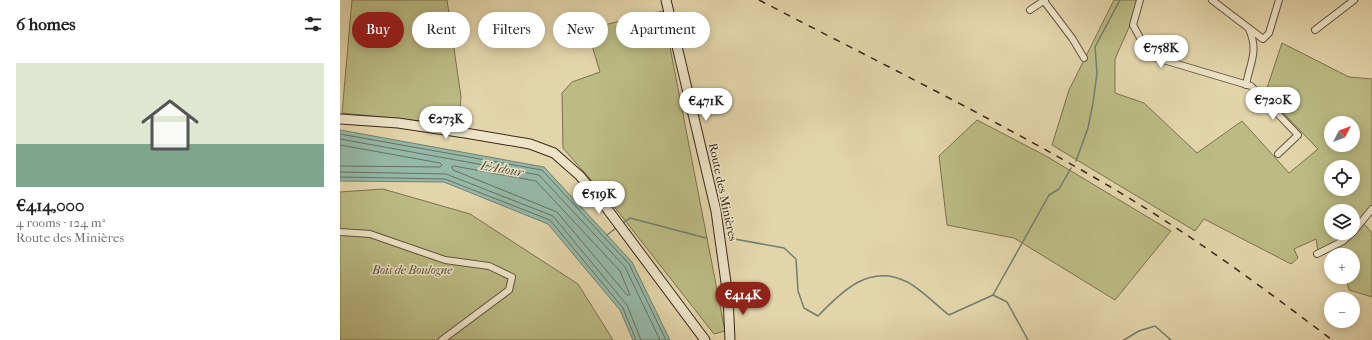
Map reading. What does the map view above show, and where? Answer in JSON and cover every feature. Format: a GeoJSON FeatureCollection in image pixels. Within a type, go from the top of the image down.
{"type":"FeatureCollection","features":[{"type":"Feature","properties":{"kind":"street","name":"Route des Minières"},"geometry":{"type":"LineString","coordinates":[[666,0],[716,211],[735,340]]}},
{"type":"Feature","properties":{"kind":"street"},"geometry":{"type":"LineString","coordinates":[[1030,10],[1045,0],[1072,38],[1084,58]]}},
{"type":"Feature","properties":{"kind":"street"},"geometry":{"type":"LineString","coordinates":[[1140,0],[1133,25],[1150,56],[1255,89],[1298,135],[1278,154]]}},
{"type":"Feature","properties":{"kind":"street"},"geometry":{"type":"LineString","coordinates":[[1212,0],[1263,38],[1269,33],[1279,0]]}},
{"type":"Feature","properties":{"kind":"street"},"geometry":{"type":"LineString","coordinates":[[1315,30],[1354,0]]}},
{"type":"Feature","properties":{"kind":"street"},"geometry":{"type":"LineString","coordinates":[[1246,85],[1255,52],[1255,45],[1249,29]]}},
{"type":"Feature","properties":{"kind":"street"},"geometry":{"type":"LineString","coordinates":[[340,119],[398,122],[499,138],[546,150],[569,165],[580,176],[704,337],[711,340]]}},
{"type":"Feature","properties":{"kind":"street"},"geometry":{"type":"LineString","coordinates":[[1360,223],[1372,210]]}},
{"type":"Feature","properties":{"kind":"street"},"geometry":{"type":"LineString","coordinates":[[340,232],[370,234],[446,260],[489,266],[512,277],[509,290],[442,340]]}},
{"type":"Feature","properties":{"kind":"street"},"geometry":{"type":"LineString","coordinates":[[1317,254],[1343,240]]}},
{"type":"Feature","properties":{"kind":"street","name":"Route des Minières"},"geometry":{"type":"LineString","coordinates":[[728,297],[730,340]]}},
{"type":"Feature","properties":{"kind":"green space"},"geometry":{"type":"Polygon","coordinates":[[[352,0],[447,0],[449,12],[412,12],[412,48],[454,48],[461,97],[459,125],[342,113],[352,0]]]}},
{"type":"Feature","properties":{"kind":"green space"},"geometry":{"type":"Polygon","coordinates":[[[1114,0],[1141,0],[1115,59],[1115,93],[1144,103],[1197,153],[1242,121],[1289,173],[1318,149],[1265,94],[1282,43],[1349,77],[1372,79],[1372,205],[1360,219],[1372,233],[1372,297],[1360,293],[1360,292],[1349,290],[1348,284],[1360,284],[1360,248],[1334,248],[1331,243],[1318,251],[1316,239],[1294,249],[1298,258],[1291,264],[1204,219],[1195,231],[1052,145],[1069,90],[1114,0]]]}},
{"type":"Feature","properties":{"kind":"green space"},"geometry":{"type":"Polygon","coordinates":[[[616,22],[616,48],[670,48],[725,331],[714,334],[616,209],[563,148],[562,93],[572,82],[600,72],[593,48],[608,48],[608,24],[616,22]]]}},
{"type":"Feature","properties":{"kind":"green space"},"geometry":{"type":"Polygon","coordinates":[[[977,120],[1046,156],[1171,231],[1115,300],[1014,238],[947,225],[939,156],[977,120]]]}},
{"type":"Feature","properties":{"kind":"green space","name":"Bois de Boulogne"},"geometry":{"type":"Polygon","coordinates":[[[383,189],[470,214],[578,284],[613,340],[340,340],[340,192],[383,189]]]}},
{"type":"Feature","properties":{"kind":"water","name":"L'Adour"},"geometry":{"type":"Polygon","coordinates":[[[340,130],[544,167],[632,262],[670,340],[633,340],[620,310],[548,224],[444,182],[340,181],[340,130]]]}},
{"type":"Feature","properties":{"kind":"waterway"},"geometry":{"type":"LineString","coordinates":[[1076,161],[1088,128],[1093,103],[1097,73],[1095,47],[1120,0]]}},
{"type":"Feature","properties":{"kind":"waterway"},"geometry":{"type":"LineString","coordinates":[[993,295],[1049,195],[1059,189],[1071,168]]}},
{"type":"Feature","properties":{"kind":"waterway"},"geometry":{"type":"LineString","coordinates":[[623,223],[630,218],[706,238]]}},
{"type":"Feature","properties":{"kind":"waterway"},"geometry":{"type":"LineString","coordinates":[[607,235],[616,228]]}},
{"type":"Feature","properties":{"kind":"waterway"},"geometry":{"type":"LineString","coordinates":[[729,238],[784,248],[796,259],[798,291],[804,308],[818,316],[847,289],[857,283],[868,278],[880,276],[892,277],[905,281],[916,287],[949,315],[993,295],[1007,302],[1028,340]]}},
{"type":"Feature","properties":{"kind":"waterway"},"geometry":{"type":"LineString","coordinates":[[1124,340],[1139,331],[1155,326],[1171,340]]}},
{"type":"Feature","properties":{"kind":"railway"},"geometry":{"type":"LineString","coordinates":[[759,0],[1023,137],[1109,186],[1167,222],[1223,260],[1332,340]]}}]}
